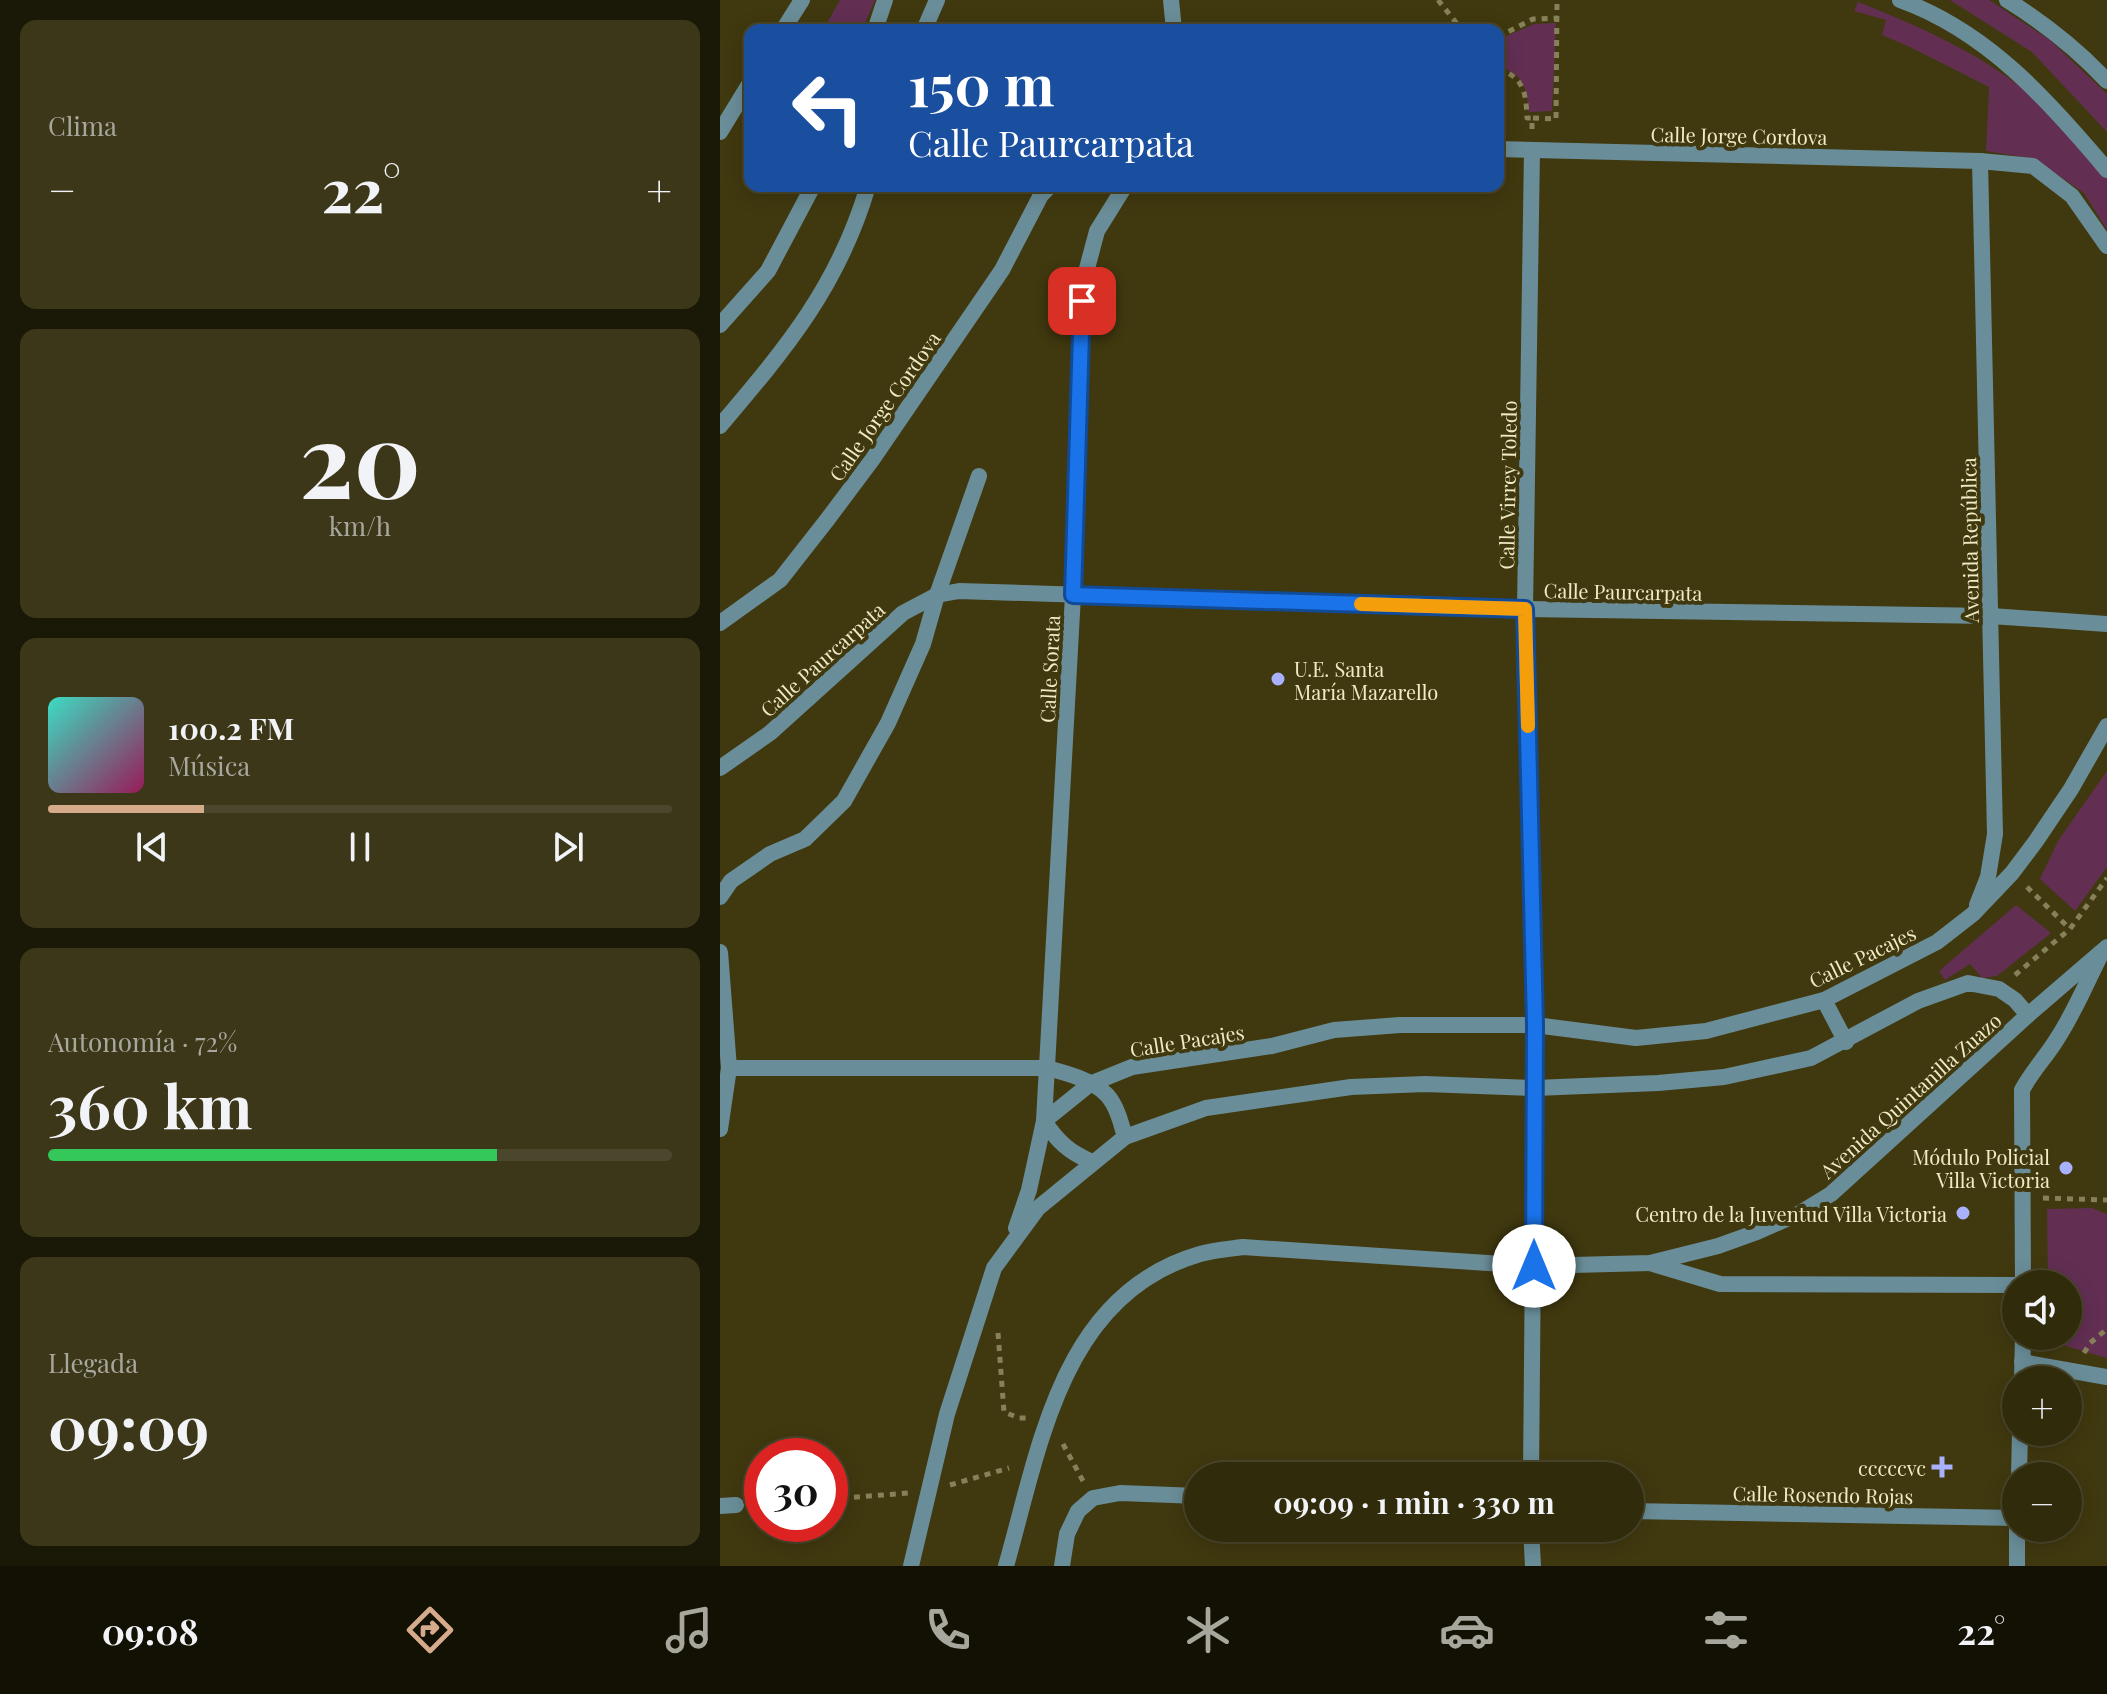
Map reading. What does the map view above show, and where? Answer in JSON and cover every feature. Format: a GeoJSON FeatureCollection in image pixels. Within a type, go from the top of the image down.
{"type":"FeatureCollection","features":[{"type":"Feature","properties":{"kind":"street"},"geometry":{"type":"LineString","coordinates":[[787,24],[802,0]]}},
{"type":"Feature","properties":{"kind":"street"},"geometry":{"type":"LineString","coordinates":[[877,24],[885,0]]}},
{"type":"Feature","properties":{"kind":"street"},"geometry":{"type":"LineString","coordinates":[[927,24],[937,0]]}},
{"type":"Feature","properties":{"kind":"street"},"geometry":{"type":"LineString","coordinates":[[1171,0],[1173,24]]}},
{"type":"Feature","properties":{"kind":"street"},"geometry":{"type":"LineString","coordinates":[[1900,0],[1943,20],[1998,55],[2058,111],[2107,170]]}},
{"type":"Feature","properties":{"kind":"street"},"geometry":{"type":"LineString","coordinates":[[2007,0],[2070,45],[2107,81]]}},
{"type":"Feature","properties":{"kind":"street"},"geometry":{"type":"LineString","coordinates":[[720,132],[744,93]]}},
{"type":"Feature","properties":{"kind":"street","name":"Calle Jorge Cordova"},"geometry":{"type":"LineString","coordinates":[[1504,149],[1980,161],[2033,166],[2072,196],[2107,246]]}},
{"type":"Feature","properties":{"kind":"street","name":"Calle Virrey Toledo"},"geometry":{"type":"LineString","coordinates":[[1531,1462],[1535,1025],[1525,609],[1532,150]]}},
{"type":"Feature","properties":{"kind":"street","name":"Avenida República"},"geometry":{"type":"LineString","coordinates":[[1973,914],[1988,877],[1995,834],[1980,161]]}},
{"type":"Feature","properties":{"kind":"street"},"geometry":{"type":"LineString","coordinates":[[720,325],[768,271],[810,192]]}},
{"type":"Feature","properties":{"kind":"street"},"geometry":{"type":"LineString","coordinates":[[720,426],[793,337],[824,292],[866,192]]}},
{"type":"Feature","properties":{"kind":"street","name":"Calle Jorge Cordova"},"geometry":{"type":"LineString","coordinates":[[720,623],[780,580],[827,520],[872,460],[1002,270],[1044,192]]}},
{"type":"Feature","properties":{"kind":"street","name":"Calle Sorata"},"geometry":{"type":"LineString","coordinates":[[1044,1121],[1073,595],[1080,325],[1085,276],[1097,231],[1121,192]]}},
{"type":"Feature","properties":{"kind":"street"},"geometry":{"type":"LineString","coordinates":[[720,897],[731,881],[770,854],[805,839],[844,801],[901,694],[923,644],[979,476]]}},
{"type":"Feature","properties":{"kind":"street","name":"Calle Paurcarpata"},"geometry":{"type":"LineString","coordinates":[[720,768],[770,733],[903,613],[937,595],[959,591],[1525,609],[1991,616],[2107,624]]}},
{"type":"Feature","properties":{"kind":"street","name":"Calle Pacajes"},"geometry":{"type":"LineString","coordinates":[[1044,1121],[1090,1084],[1132,1067],[1272,1046],[1334,1030],[1400,1025],[1535,1025],[1636,1038],[1706,1031],[1824,1000],[1937,942],[1973,914],[2012,873],[2071,789],[2107,726]]}},
{"type":"Feature","properties":{"kind":"street"},"geometry":{"type":"LineString","coordinates":[[2023,1270],[2022,1090],[2035,1066],[2056,1042],[2103,951]]}},
{"type":"Feature","properties":{"kind":"street","name":"Avenida Quintanilla Zuazo"},"geometry":{"type":"LineString","coordinates":[[1006,1566],[1057,1391],[1088,1334],[1122,1296],[1153,1274],[1200,1254],[1243,1247],[1534,1266],[1650,1263],[1718,1246],[1800,1213],[1831,1194],[2103,951]]}},
{"type":"Feature","properties":{"kind":"street"},"geometry":{"type":"LineString","coordinates":[[720,952],[729,1068],[720,1129]]}},
{"type":"Feature","properties":{"kind":"street"},"geometry":{"type":"LineString","coordinates":[[911,1566],[947,1414],[994,1268],[1038,1208],[1125,1137],[1206,1108],[1351,1087],[1425,1084],[1535,1088],[1724,1077],[1811,1058],[1918,1001],[1968,983],[1999,989],[2015,1000],[2028,1015]]}},
{"type":"Feature","properties":{"kind":"street"},"geometry":{"type":"LineString","coordinates":[[1824,1000],[1846,1042]]}},
{"type":"Feature","properties":{"kind":"street"},"geometry":{"type":"LineString","coordinates":[[729,1068],[1047,1068],[1070,1074],[1106,1094],[1125,1137]]}},
{"type":"Feature","properties":{"kind":"street"},"geometry":{"type":"LineString","coordinates":[[1044,1121],[1069,1153],[1092,1162]]}},
{"type":"Feature","properties":{"kind":"street"},"geometry":{"type":"LineString","coordinates":[[1012,1241],[1029,1190],[1044,1121]]}},
{"type":"Feature","properties":{"kind":"street"},"geometry":{"type":"LineString","coordinates":[[1650,1263],[1720,1284],[2002,1285]]}},
{"type":"Feature","properties":{"kind":"street"},"geometry":{"type":"LineString","coordinates":[[2022,1350],[2022,1366]]}},
{"type":"Feature","properties":{"kind":"street"},"geometry":{"type":"LineString","coordinates":[[2022,1362],[2107,1377]]}},
{"type":"Feature","properties":{"kind":"street"},"geometry":{"type":"LineString","coordinates":[[1062,1566],[1067,1534],[1078,1511],[1093,1498],[1120,1493],[1184,1495]]}},
{"type":"Feature","properties":{"kind":"street","name":"Calle Rosendo Rojas"},"geometry":{"type":"LineString","coordinates":[[1644,1511],[2002,1518]]}},
{"type":"Feature","properties":{"kind":"street"},"geometry":{"type":"LineString","coordinates":[[1532,1542],[1533,1566]]}},
{"type":"Feature","properties":{"kind":"street"},"geometry":{"type":"LineString","coordinates":[[2017,1542],[2017,1566]]}},
{"type":"Feature","properties":{"kind":"path"},"geometry":{"type":"LineString","coordinates":[[1438,0],[1457,24]]}},
{"type":"Feature","properties":{"kind":"path"},"geometry":{"type":"LineString","coordinates":[[1504,72],[1519,79],[1525,89],[1527,118],[1556,119],[1557,0]]}},
{"type":"Feature","properties":{"kind":"path"},"geometry":{"type":"LineString","coordinates":[[1504,34],[1533,19],[1558,18]]}},
{"type":"Feature","properties":{"kind":"path"},"geometry":{"type":"LineString","coordinates":[[1532,118],[1532,150]]}},
{"type":"Feature","properties":{"kind":"path"},"geometry":{"type":"LineString","coordinates":[[2012,873],[2070,929]]}},
{"type":"Feature","properties":{"kind":"path"},"geometry":{"type":"LineString","coordinates":[[1999,989],[2070,929],[2107,878]]}},
{"type":"Feature","properties":{"kind":"path"},"geometry":{"type":"LineString","coordinates":[[2022,1198],[2107,1200]]}},
{"type":"Feature","properties":{"kind":"path"},"geometry":{"type":"LineString","coordinates":[[997,1326],[1004,1412],[1019,1418],[1031,1418],[1026,1430]]}},
{"type":"Feature","properties":{"kind":"path"},"geometry":{"type":"LineString","coordinates":[[1049,1418],[1093,1498]]}},
{"type":"Feature","properties":{"kind":"path"},"geometry":{"type":"LineString","coordinates":[[848,1498],[927,1492],[1011,1467]]}},
{"type":"Feature","properties":{"kind":"shaded area"},"geometry":{"type":"Polygon","coordinates":[[[840,0],[875,0],[865,24],[826,24],[840,0]]]}},
{"type":"Feature","properties":{"kind":"shaded area"},"geometry":{"type":"Polygon","coordinates":[[[1950,0],[1989,0],[2050,40],[2107,94],[2107,132],[2032,52],[1950,0]]]}},
{"type":"Feature","properties":{"kind":"shaded area"},"geometry":{"type":"Polygon","coordinates":[[[1858,2],[1962,49],[2010,79],[2054,116],[2107,176],[2107,230],[2084,193],[2035,159],[1986,151],[1989,87],[1882,35],[1886,20],[1854,11],[1858,2]]]}},
{"type":"Feature","properties":{"kind":"shaded area"},"geometry":{"type":"Polygon","coordinates":[[[1556,23],[1552,111],[1529,112],[1522,83],[1504,68],[1504,37],[1534,24],[1556,23]]]}},
{"type":"Feature","properties":{"kind":"shaded area"},"geometry":{"type":"Polygon","coordinates":[[[2107,771],[2107,867],[2075,911],[2040,879],[2058,841],[2107,771]]]}},
{"type":"Feature","properties":{"kind":"shaded area"},"geometry":{"type":"Polygon","coordinates":[[[2016,905],[2051,933],[1997,976],[1982,978],[1970,964],[1945,980],[1939,971],[2016,905]]]}},
{"type":"Feature","properties":{"kind":"shaded area"},"geometry":{"type":"Polygon","coordinates":[[[2092,1208],[2107,1214],[2107,1358],[2080,1350],[2082,1270],[2048,1270],[2047,1209],[2092,1208]]]}},
{"type":"Feature","properties":{"kind":"slow traffic"},"geometry":{"type":"LineString","coordinates":[[1361,604],[1525,609],[1528,726]]}},
{"type":"Feature","properties":{"kind":"place","name":"U.E. Santa María Mazarello"},"geometry":{"type":"Point","coordinates":[1278,679]}},
{"type":"Feature","properties":{"kind":"place","name":"Módulo Policial Villa Victoria"},"geometry":{"type":"Point","coordinates":[2066,1168]}},
{"type":"Feature","properties":{"kind":"place","name":"Centro de la Juventud Villa Victoria"},"geometry":{"type":"Point","coordinates":[1963,1213]}},
{"type":"Feature","properties":{"kind":"place","name":"cccccvc"},"geometry":{"type":"Point","coordinates":[1942,1467]}},
{"type":"Feature","properties":{"kind":"route"},"geometry":{"type":"LineString","coordinates":[[1082,301],[1073,595],[1525,609],[1535,1025],[1534,1266]]}}]}
